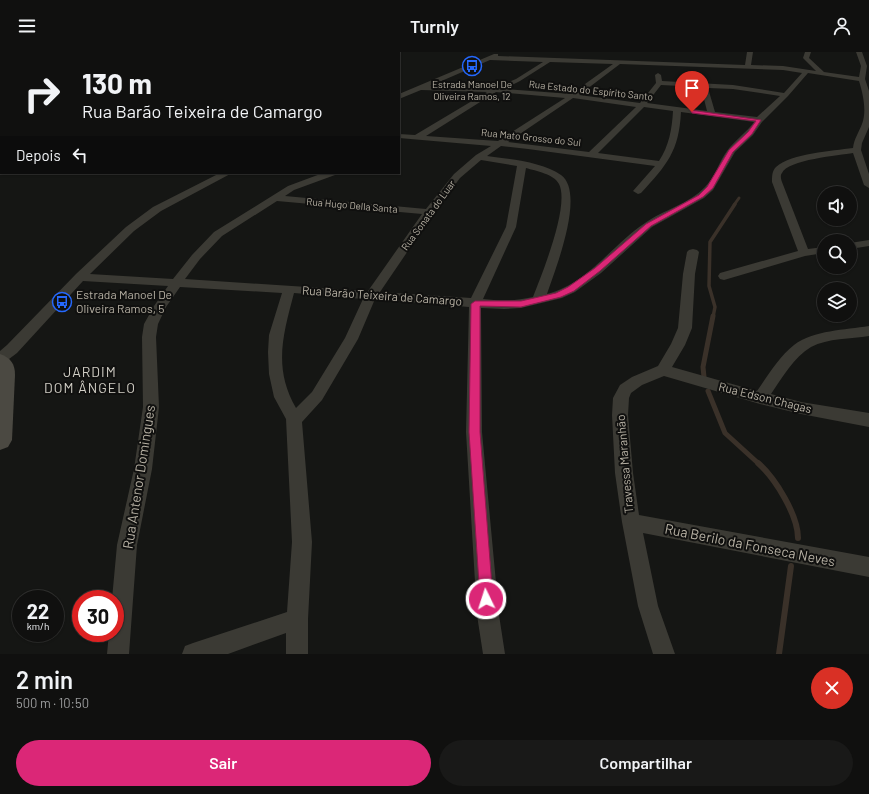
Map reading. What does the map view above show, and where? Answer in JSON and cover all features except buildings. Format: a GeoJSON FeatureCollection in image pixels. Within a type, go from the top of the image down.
{"type":"FeatureCollection","features":[{"type":"Feature","properties":{"kind":"street"},"geometry":{"type":"LineString","coordinates":[[400,97],[504,52]]}},
{"type":"Feature","properties":{"kind":"street"},"geometry":{"type":"LineString","coordinates":[[748,68],[750,52]]}},
{"type":"Feature","properties":{"kind":"street"},"geometry":{"type":"LineString","coordinates":[[808,52],[806,54],[806,58],[822,73]]}},
{"type":"Feature","properties":{"kind":"street"},"geometry":{"type":"LineString","coordinates":[[860,52],[866,66],[862,79],[867,96],[868,113],[867,123],[858,143],[857,150],[864,162],[869,185]]}},
{"type":"Feature","properties":{"kind":"street"},"geometry":{"type":"LineString","coordinates":[[564,61],[570,54]]}},
{"type":"Feature","properties":{"kind":"street"},"geometry":{"type":"LineString","coordinates":[[488,58],[548,61],[688,62],[748,68],[807,71],[862,79]]}},
{"type":"Feature","properties":{"kind":"street"},"geometry":{"type":"LineString","coordinates":[[400,145],[417,137],[495,90],[518,80],[548,61]]}},
{"type":"Feature","properties":{"kind":"street","name":"Rua Sonata do Luar"},"geometry":{"type":"LineString","coordinates":[[294,419],[304,411],[317,396],[351,339],[371,296],[429,212],[457,176],[479,157],[571,96],[618,62]]}},
{"type":"Feature","properties":{"kind":"street","name":"Rua Barão Teixeira de Camargo"},"geometry":{"type":"LineString","coordinates":[[80,277],[289,289],[475,304],[521,304],[558,295],[571,289],[598,270],[648,225],[701,196],[710,188],[731,152],[750,133],[759,120],[786,96],[807,71]]}},
{"type":"Feature","properties":{"kind":"street"},"geometry":{"type":"LineString","coordinates":[[592,154],[642,105],[658,79],[744,88],[786,96]]}},
{"type":"Feature","properties":{"kind":"street"},"geometry":{"type":"LineString","coordinates":[[704,85],[711,113]]}},
{"type":"Feature","properties":{"kind":"street","name":"Rua Estado do Espírito Santo"},"geometry":{"type":"LineString","coordinates":[[420,88],[495,90],[571,96],[759,120]]}},
{"type":"Feature","properties":{"kind":"street"},"geometry":{"type":"LineString","coordinates":[[638,191],[666,158],[674,140],[677,110]]}},
{"type":"Feature","properties":{"kind":"street","name":"Rua Mato Grosso do Sul"},"geometry":{"type":"LineString","coordinates":[[400,136],[498,144],[592,154],[660,164]]}},
{"type":"Feature","properties":{"kind":"street"},"geometry":{"type":"LineString","coordinates":[[804,254],[777,182],[776,174],[780,168],[792,163],[819,156],[857,150]]}},
{"type":"Feature","properties":{"kind":"street"},"geometry":{"type":"LineString","coordinates":[[479,157],[540,169],[558,176],[564,182],[566,188],[564,219],[558,244],[538,300]]}},
{"type":"Feature","properties":{"kind":"street"},"geometry":{"type":"LineString","coordinates":[[494,654],[488,614],[474,432],[475,304],[511,227],[522,165]]}},
{"type":"Feature","properties":{"kind":"street"},"geometry":{"type":"LineString","coordinates":[[0,358],[12,350],[80,277],[143,219],[157,209],[225,174]]}},
{"type":"Feature","properties":{"kind":"street","name":"Rua Antenor Domingues"},"geometry":{"type":"LineString","coordinates":[[118,654],[127,545],[143,469],[151,407],[149,337],[151,324],[160,306],[176,283],[200,253],[218,234],[302,182],[329,174]]}},
{"type":"Feature","properties":{"kind":"street","name":"Rua Hugo Della Santa"},"geometry":{"type":"LineString","coordinates":[[274,198],[429,212]]}},
{"type":"Feature","properties":{"kind":"street"},"geometry":{"type":"LineString","coordinates":[[857,245],[869,243]]}},
{"type":"Feature","properties":{"kind":"street"},"geometry":{"type":"LineString","coordinates":[[724,276],[817,251]]}},
{"type":"Feature","properties":{"kind":"street"},"geometry":{"type":"LineString","coordinates":[[662,370],[678,345],[685,328],[689,274],[693,252]]}},
{"type":"Feature","properties":{"kind":"street"},"geometry":{"type":"LineString","coordinates":[[289,289],[276,335],[275,352],[276,374],[282,397],[294,419],[302,542],[297,619],[297,654]]}},
{"type":"Feature","properties":{"kind":"street"},"geometry":{"type":"LineString","coordinates":[[760,398],[790,359],[806,344],[869,331]]}},
{"type":"Feature","properties":{"kind":"street"},"geometry":{"type":"LineString","coordinates":[[0,362],[5,367],[0,439]]}},
{"type":"Feature","properties":{"kind":"street","name":"Rua Edson Chagas"},"geometry":{"type":"LineString","coordinates":[[662,370],[801,408],[869,420]]}},
{"type":"Feature","properties":{"kind":"street","name":"Travessa Maranhão"},"geometry":{"type":"LineString","coordinates":[[662,370],[637,381],[625,389],[622,398],[620,415],[624,473],[631,522],[648,606],[664,654]]}},
{"type":"Feature","properties":{"kind":"street","name":"Rua Berilo da Fonseca Neves"},"geometry":{"type":"LineString","coordinates":[[631,522],[869,567]]}},
{"type":"Feature","properties":{"kind":"street"},"geometry":{"type":"LineString","coordinates":[[193,654],[297,619]]}},
{"type":"Feature","properties":{"kind":"waterway"},"geometry":{"type":"LineString","coordinates":[[734,205],[739,198]]}},
{"type":"Feature","properties":{"kind":"waterway"},"geometry":{"type":"LineString","coordinates":[[713,317],[715,307],[709,286],[710,242],[735,204]]}},
{"type":"Feature","properties":{"kind":"waterway"},"geometry":{"type":"LineString","coordinates":[[704,377],[703,367],[713,316]]}},
{"type":"Feature","properties":{"kind":"waterway"},"geometry":{"type":"LineString","coordinates":[[708,391],[725,433],[759,464]]}},
{"type":"Feature","properties":{"kind":"waterway"},"geometry":{"type":"LineString","coordinates":[[759,464],[778,487],[790,508],[797,529],[798,538]]}},
{"type":"Feature","properties":{"kind":"waterway"},"geometry":{"type":"LineString","coordinates":[[779,654],[791,566]]}},
{"type":"Feature","properties":{"kind":"place","name":"Estrada Manoel De Oliveira Ramos, 12"},"geometry":{"type":"Point","coordinates":[472,66]}},
{"type":"Feature","properties":{"kind":"place","name":"Estrada Manoel De Oliveira Ramos, 5"},"geometry":{"type":"Point","coordinates":[62,302]}},
{"type":"Feature","properties":{"kind":"district","name":"JARDIM DOM ÂNGELO"},"geometry":{"type":"Point","coordinates":[90,380]}},
{"type":"Feature","properties":{"kind":"route"},"geometry":{"type":"LineString","coordinates":[[486,599],[474,432],[476,334],[475,304],[521,304],[558,295],[571,289],[598,270],[648,225],[701,196],[710,188],[731,152],[750,133],[759,120],[711,113],[692,112]]}}]}
